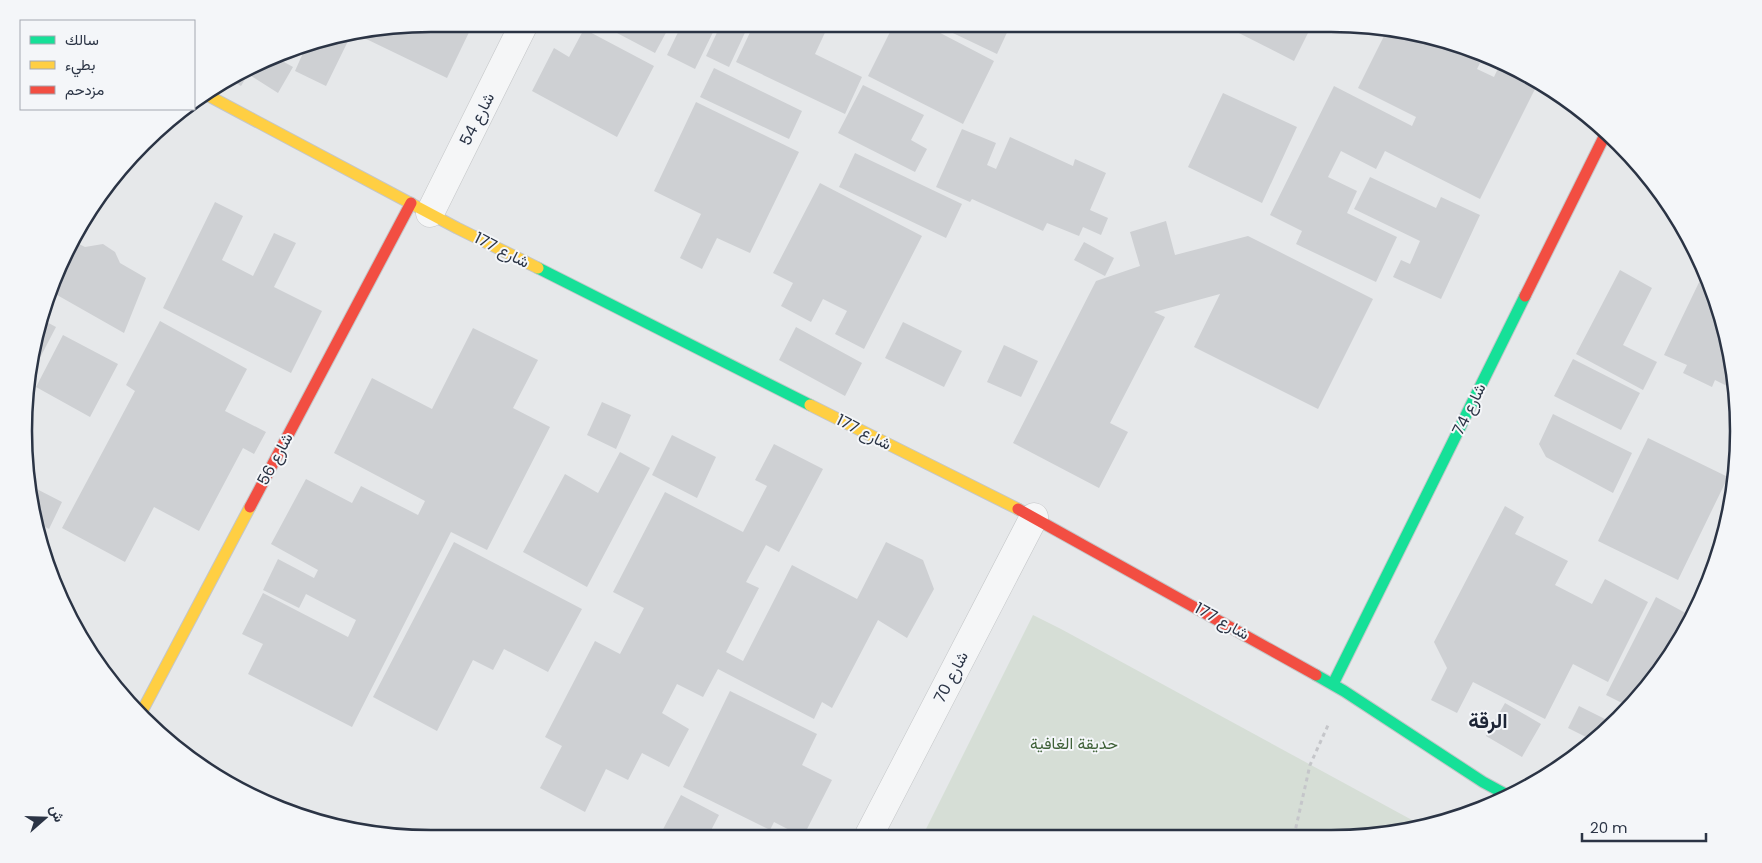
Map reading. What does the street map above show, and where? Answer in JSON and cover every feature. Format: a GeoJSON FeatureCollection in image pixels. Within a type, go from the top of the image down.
{"type":"FeatureCollection","features":[{"type":"Feature","properties":{"kind":"street","name":"شارع 54"},"geometry":{"type":"LineString","coordinates":[[420,208],[519,32]]}},
{"type":"Feature","properties":{"kind":"street","name":"شارع 177"},"geometry":{"type":"LineString","coordinates":[[213,98],[420,208],[1034,517],[1333,684],[1483,782],[1501,792]]}},
{"type":"Feature","properties":{"kind":"street","name":"شارع 74"},"geometry":{"type":"LineString","coordinates":[[1333,684],[1603,140]]}},
{"type":"Feature","properties":{"kind":"street","name":"شارع 56"},"geometry":{"type":"LineString","coordinates":[[144,708],[420,208]]}},
{"type":"Feature","properties":{"kind":"street","name":"شارع 70"},"geometry":{"type":"LineString","coordinates":[[872,830],[1034,517]]}},
{"type":"Feature","properties":{"kind":"path"},"geometry":{"type":"LineString","coordinates":[[1295,830],[1310,765],[1344,691]]}},
{"type":"Feature","properties":{"kind":"green space","name":"حديقة الغافية"},"geometry":{"type":"Polygon","coordinates":[[[1033,615],[1415,821],[1357,830],[926,830],[1033,615]]]}},
{"type":"Feature","properties":{"kind":"building"},"geometry":{"type":"Polygon","coordinates":[[[469,32],[447,78],[365,38],[405,33],[469,32]]]}},
{"type":"Feature","properties":{"kind":"building"},"geometry":{"type":"Polygon","coordinates":[[[582,32],[590,32],[654,66],[617,137],[532,91],[554,48],[569,57],[582,32]]]}},
{"type":"Feature","properties":{"kind":"building"},"geometry":{"type":"Polygon","coordinates":[[[615,32],[666,32],[655,53],[615,32]]]}},
{"type":"Feature","properties":{"kind":"building"},"geometry":{"type":"Polygon","coordinates":[[[678,32],[713,32],[695,69],[667,55],[678,32]]]}},
{"type":"Feature","properties":{"kind":"building"},"geometry":{"type":"Polygon","coordinates":[[[717,32],[745,32],[729,67],[706,56],[717,32]]]}},
{"type":"Feature","properties":{"kind":"building"},"geometry":{"type":"Polygon","coordinates":[[[750,32],[825,32],[815,54],[862,77],[845,114],[736,62],[750,32]]]}},
{"type":"Feature","properties":{"kind":"building"},"geometry":{"type":"Polygon","coordinates":[[[890,32],[938,32],[994,61],[963,124],[868,76],[890,32]]]}},
{"type":"Feature","properties":{"kind":"building"},"geometry":{"type":"Polygon","coordinates":[[[951,32],[1007,32],[997,54],[951,32]]]}},
{"type":"Feature","properties":{"kind":"building"},"geometry":{"type":"Polygon","coordinates":[[[1237,32],[1308,32],[1294,61],[1237,32]]]}},
{"type":"Feature","properties":{"kind":"building"},"geometry":{"type":"Polygon","coordinates":[[[1384,36],[1434,46],[1459,54],[1480,63],[1477,69],[1494,77],[1497,70],[1535,89],[1480,199],[1385,151],[1376,169],[1341,151],[1328,177],[1357,191],[1347,213],[1397,237],[1376,282],[1296,244],[1302,231],[1270,215],[1334,86],[1412,126],[1416,117],[1358,88],[1384,36]]]}},
{"type":"Feature","properties":{"kind":"building"},"geometry":{"type":"Polygon","coordinates":[[[348,41],[326,86],[295,71],[302,54],[348,41]]]}},
{"type":"Feature","properties":{"kind":"building"},"geometry":{"type":"Polygon","coordinates":[[[283,61],[293,67],[278,93],[251,76],[283,61]]]}},
{"type":"Feature","properties":{"kind":"building"},"geometry":{"type":"Polygon","coordinates":[[[714,68],[802,111],[789,139],[700,97],[714,68]]]}},
{"type":"Feature","properties":{"kind":"building"},"geometry":{"type":"Polygon","coordinates":[[[245,79],[241,86],[237,83],[245,79]]]}},
{"type":"Feature","properties":{"kind":"building"},"geometry":{"type":"Polygon","coordinates":[[[863,85],[924,115],[911,140],[927,149],[915,172],[838,133],[863,85]]]}},
{"type":"Feature","properties":{"kind":"building"},"geometry":{"type":"Polygon","coordinates":[[[1223,93],[1297,127],[1262,203],[1188,167],[1223,93]]]}},
{"type":"Feature","properties":{"kind":"building"},"geometry":{"type":"Polygon","coordinates":[[[696,102],[799,152],[750,253],[717,238],[702,269],[680,258],[701,214],[654,191],[696,102]]]}},
{"type":"Feature","properties":{"kind":"building"},"geometry":{"type":"Polygon","coordinates":[[[962,129],[996,143],[987,165],[996,169],[1010,137],[1073,166],[1075,159],[1106,173],[1090,210],[1108,218],[1101,235],[1083,227],[1079,236],[1047,223],[1043,231],[972,199],[970,202],[936,187],[962,129]]]}},
{"type":"Feature","properties":{"kind":"building"},"geometry":{"type":"Polygon","coordinates":[[[855,153],[962,204],[946,238],[839,187],[855,153]]]}},
{"type":"Feature","properties":{"kind":"building"},"geometry":{"type":"Polygon","coordinates":[[[1370,177],[1436,208],[1441,197],[1480,215],[1441,299],[1393,277],[1401,260],[1410,264],[1420,241],[1354,209],[1370,177]]]}},
{"type":"Feature","properties":{"kind":"building"},"geometry":{"type":"Polygon","coordinates":[[[820,183],[922,236],[864,349],[835,334],[847,311],[823,299],[811,322],[781,306],[793,283],[773,273],[820,183]]]}},
{"type":"Feature","properties":{"kind":"building"},"geometry":{"type":"Polygon","coordinates":[[[215,202],[243,216],[222,260],[253,276],[274,233],[296,243],[274,287],[322,311],[291,373],[163,308],[215,202]]]}},
{"type":"Feature","properties":{"kind":"building"},"geometry":{"type":"Polygon","coordinates":[[[1166,221],[1175,255],[1248,236],[1373,299],[1318,409],[1194,347],[1220,294],[1154,312],[1165,317],[1110,423],[1128,432],[1099,488],[1013,443],[1096,281],[1140,266],[1130,232],[1166,221]]]}},
{"type":"Feature","properties":{"kind":"building"},"geometry":{"type":"Polygon","coordinates":[[[1084,242],[1114,258],[1105,276],[1074,260],[1084,242]]]}},
{"type":"Feature","properties":{"kind":"building"},"geometry":{"type":"Polygon","coordinates":[[[80,244],[85,247],[103,244],[115,252],[120,263],[146,278],[124,333],[57,295],[80,244]]]}},
{"type":"Feature","properties":{"kind":"building"},"geometry":{"type":"Polygon","coordinates":[[[1620,270],[1652,288],[1623,345],[1657,362],[1643,390],[1576,354],[1620,270]]]}},
{"type":"Feature","properties":{"kind":"building"},"geometry":{"type":"Polygon","coordinates":[[[1700,281],[1716,328],[1727,386],[1715,380],[1712,387],[1683,373],[1687,365],[1664,355],[1700,281]]]}},
{"type":"Feature","properties":{"kind":"building"},"geometry":{"type":"Polygon","coordinates":[[[160,321],[247,369],[225,411],[266,432],[254,454],[243,448],[199,531],[154,507],[125,562],[62,528],[135,391],[126,385],[160,321]]]}},
{"type":"Feature","properties":{"kind":"building"},"geometry":{"type":"Polygon","coordinates":[[[903,322],[962,351],[944,387],[885,358],[903,322]]]}},
{"type":"Feature","properties":{"kind":"building"},"geometry":{"type":"Polygon","coordinates":[[[48,323],[56,327],[39,359],[48,323]]]}},
{"type":"Feature","properties":{"kind":"building"},"geometry":{"type":"Polygon","coordinates":[[[796,327],[862,363],[845,396],[779,360],[796,327]]]}},
{"type":"Feature","properties":{"kind":"building"},"geometry":{"type":"Polygon","coordinates":[[[473,328],[538,360],[513,408],[550,427],[487,550],[451,532],[352,727],[248,674],[263,644],[242,634],[263,593],[348,637],[356,620],[306,594],[299,608],[263,590],[278,559],[314,578],[318,570],[271,544],[306,479],[352,503],[361,486],[418,515],[425,501],[334,453],[372,378],[432,409],[473,328]]]}},
{"type":"Feature","properties":{"kind":"building"},"geometry":{"type":"Polygon","coordinates":[[[63,335],[118,364],[90,417],[36,387],[63,335]]]}},
{"type":"Feature","properties":{"kind":"building"},"geometry":{"type":"Polygon","coordinates":[[[1004,345],[1038,361],[1021,397],[987,382],[1004,345]]]}},
{"type":"Feature","properties":{"kind":"building"},"geometry":{"type":"Polygon","coordinates":[[[1573,359],[1640,393],[1621,430],[1554,396],[1573,359]]]}},
{"type":"Feature","properties":{"kind":"building"},"geometry":{"type":"Polygon","coordinates":[[[602,402],[631,415],[616,449],[587,435],[602,402]]]}},
{"type":"Feature","properties":{"kind":"building"},"geometry":{"type":"Polygon","coordinates":[[[1553,414],[1632,453],[1613,493],[1546,457],[1539,444],[1553,414]]]}},
{"type":"Feature","properties":{"kind":"building"},"geometry":{"type":"Polygon","coordinates":[[[672,435],[716,457],[697,498],[652,475],[672,435]]]}},
{"type":"Feature","properties":{"kind":"building"},"geometry":{"type":"Polygon","coordinates":[[[1648,438],[1727,476],[1678,580],[1598,541],[1648,438]]]}},
{"type":"Feature","properties":{"kind":"building"},"geometry":{"type":"Polygon","coordinates":[[[774,444],[823,469],[779,552],[766,545],[746,582],[759,588],[726,652],[743,661],[792,565],[857,599],[886,542],[923,560],[934,589],[907,638],[878,620],[832,708],[822,702],[814,719],[718,669],[703,697],[677,684],[662,713],[689,729],[669,767],[642,753],[628,780],[606,769],[585,812],[540,788],[562,746],[545,737],[595,641],[620,654],[644,608],[613,592],[665,492],[743,532],[767,486],[755,480],[774,444]]]}},
{"type":"Feature","properties":{"kind":"building"},"geometry":{"type":"Polygon","coordinates":[[[620,452],[650,468],[587,587],[523,552],[565,474],[598,493],[620,452]]]}},
{"type":"Feature","properties":{"kind":"building"},"geometry":{"type":"Polygon","coordinates":[[[37,489],[62,502],[49,529],[44,527],[37,489]]]}},
{"type":"Feature","properties":{"kind":"building"},"geometry":{"type":"Polygon","coordinates":[[[1505,506],[1524,517],[1515,534],[1568,561],[1555,585],[1592,604],[1605,579],[1648,602],[1608,682],[1573,664],[1545,719],[1473,682],[1457,713],[1431,700],[1447,668],[1434,642],[1505,506]]]}},
{"type":"Feature","properties":{"kind":"building"},"geometry":{"type":"Polygon","coordinates":[[[454,542],[582,609],[548,672],[504,649],[493,670],[473,660],[437,731],[373,697],[454,542]]]}},
{"type":"Feature","properties":{"kind":"building"},"geometry":{"type":"Polygon","coordinates":[[[1656,597],[1685,613],[1662,653],[1623,703],[1606,695],[1656,597]]]}},
{"type":"Feature","properties":{"kind":"building"},"geometry":{"type":"Polygon","coordinates":[[[730,691],[817,734],[802,765],[832,780],[807,830],[789,830],[774,822],[770,830],[683,787],[730,691]]]}},
{"type":"Feature","properties":{"kind":"building"},"geometry":{"type":"Polygon","coordinates":[[[1505,703],[1541,724],[1522,757],[1486,736],[1505,703]]]}},
{"type":"Feature","properties":{"kind":"building"},"geometry":{"type":"Polygon","coordinates":[[[1579,706],[1607,720],[1586,737],[1568,728],[1579,706]]]}},
{"type":"Feature","properties":{"kind":"building"},"geometry":{"type":"Polygon","coordinates":[[[681,795],[719,815],[711,830],[663,830],[681,795]]]}},
{"type":"Feature","properties":{"kind":"traffic: fast"},"geometry":{"type":"LineString","coordinates":[[538,268],[810,405]]}},
{"type":"Feature","properties":{"kind":"traffic: fast"},"geometry":{"type":"LineString","coordinates":[[1333,684],[1525,296]]}},
{"type":"Feature","properties":{"kind":"traffic: fast"},"geometry":{"type":"LineString","coordinates":[[1316,675],[1501,792]]}},
{"type":"Feature","properties":{"kind":"traffic: slow"},"geometry":{"type":"LineString","coordinates":[[213,98],[457,228],[538,268]]}},
{"type":"Feature","properties":{"kind":"traffic: slow"},"geometry":{"type":"LineString","coordinates":[[810,405],[1018,509]]}},
{"type":"Feature","properties":{"kind":"traffic: slow"},"geometry":{"type":"LineString","coordinates":[[144,708],[250,507]]}},
{"type":"Feature","properties":{"kind":"traffic: jam"},"geometry":{"type":"LineString","coordinates":[[1525,296],[1603,140]]}},
{"type":"Feature","properties":{"kind":"traffic: jam"},"geometry":{"type":"LineString","coordinates":[[250,507],[411,203]]}},
{"type":"Feature","properties":{"kind":"traffic: jam"},"geometry":{"type":"LineString","coordinates":[[1018,509],[1316,675]]}},
{"type":"Feature","properties":{"kind":"district","name":"الرقة"},"geometry":{"type":"Point","coordinates":[1488,720]}}]}
